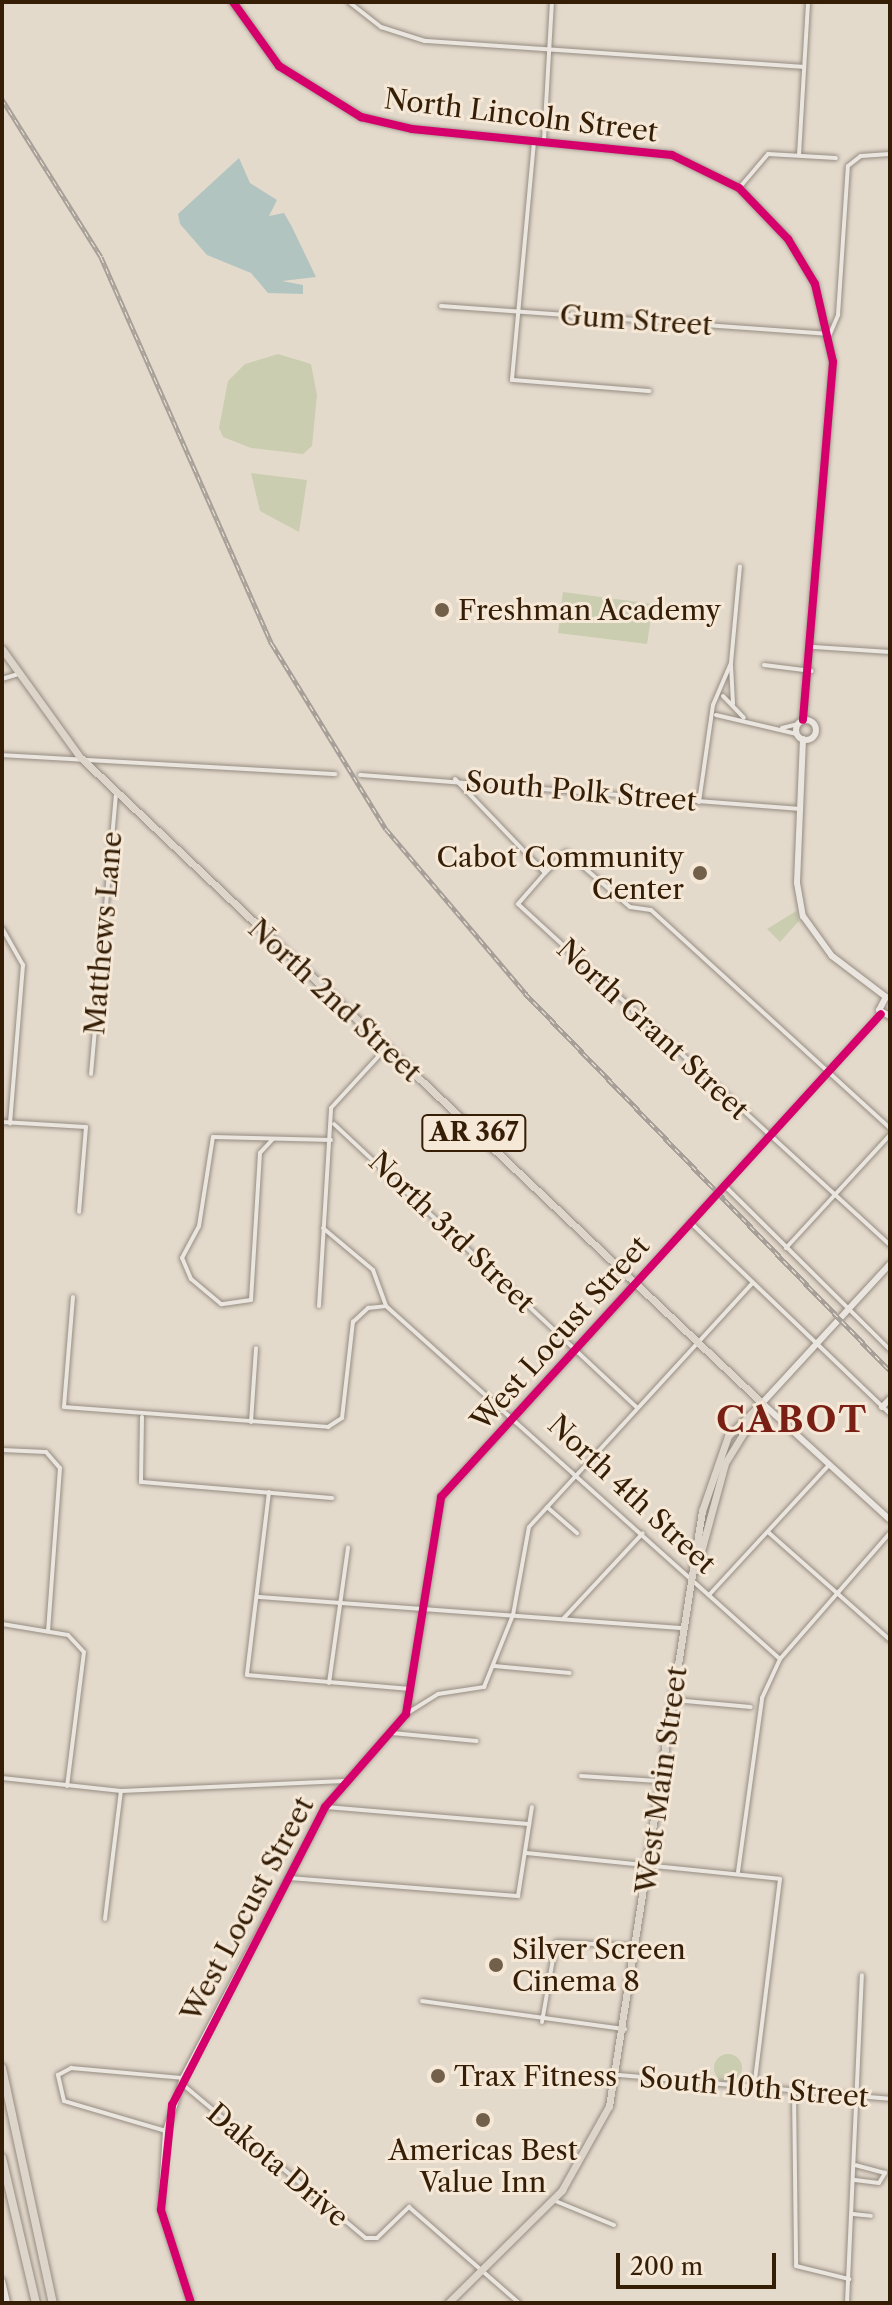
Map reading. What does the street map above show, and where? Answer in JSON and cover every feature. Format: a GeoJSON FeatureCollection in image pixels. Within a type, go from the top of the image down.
{"type":"FeatureCollection","features":[{"type":"Feature","properties":{"kind":"highway"},"geometry":{"type":"LineString","coordinates":[[2,2068],[53,2303]]}},
{"type":"Feature","properties":{"kind":"highway"},"geometry":{"type":"LineString","coordinates":[[2,2158],[36,2303]]}},
{"type":"Feature","properties":{"kind":"main road","name":"North 2nd Street"},"geometry":{"type":"LineString","coordinates":[[2,649],[80,757],[696,1344],[762,1403]]}},
{"type":"Feature","properties":{"kind":"main road","name":"West Main Street"},"geometry":{"type":"LineString","coordinates":[[448,2303],[553,2200],[597,2134],[618,2075],[671,1700],[692,1580],[725,1463],[762,1403]]}},
{"type":"Feature","properties":{"kind":"street","name":"North Lincoln Street"},"geometry":{"type":"LineString","coordinates":[[233,2],[279,66],[348,111],[412,129],[672,155],[739,188],[800,255],[830,334],[814,647],[810,695],[803,722]]}},
{"type":"Feature","properties":{"kind":"street"},"geometry":{"type":"LineString","coordinates":[[349,2],[381,27],[425,41],[803,67]]}},
{"type":"Feature","properties":{"kind":"street"},"geometry":{"type":"LineString","coordinates":[[544,140],[552,2]]}},
{"type":"Feature","properties":{"kind":"street"},"geometry":{"type":"LineString","coordinates":[[799,155],[808,2]]}},
{"type":"Feature","properties":{"kind":"street"},"geometry":{"type":"LineString","coordinates":[[534,139],[512,380],[650,391]]}},
{"type":"Feature","properties":{"kind":"street"},"geometry":{"type":"LineString","coordinates":[[830,334],[838,315],[848,166],[861,156],[890,154]]}},
{"type":"Feature","properties":{"kind":"street"},"geometry":{"type":"LineString","coordinates":[[739,188],[761,156],[836,158]]}},
{"type":"Feature","properties":{"kind":"street","name":"Gum Street"},"geometry":{"type":"LineString","coordinates":[[441,306],[830,334]]}},
{"type":"Feature","properties":{"kind":"street"},"geometry":{"type":"LineString","coordinates":[[730,715],[733,705],[731,663],[740,566]]}},
{"type":"Feature","properties":{"kind":"street"},"geometry":{"type":"LineString","coordinates":[[814,647],[890,652]]}},
{"type":"Feature","properties":{"kind":"street"},"geometry":{"type":"LineString","coordinates":[[699,802],[712,732],[719,716],[713,703],[723,696],[731,663]]}},
{"type":"Feature","properties":{"kind":"street"},"geometry":{"type":"LineString","coordinates":[[764,665],[812,671]]}},
{"type":"Feature","properties":{"kind":"street"},"geometry":{"type":"LineString","coordinates":[[2,679],[18,674]]}},
{"type":"Feature","properties":{"kind":"street"},"geometry":{"type":"LineString","coordinates":[[723,696],[744,718]]}},
{"type":"Feature","properties":{"kind":"street"},"geometry":{"type":"LineString","coordinates":[[719,716],[744,718],[802,737]]}},
{"type":"Feature","properties":{"kind":"street"},"geometry":{"type":"LineString","coordinates":[[782,728],[803,722],[816,730],[802,737]]}},
{"type":"Feature","properties":{"kind":"street"},"geometry":{"type":"LineString","coordinates":[[803,722],[806,755],[797,883],[803,916],[867,987],[885,1014]]}},
{"type":"Feature","properties":{"kind":"street"},"geometry":{"type":"LineString","coordinates":[[2,755],[80,757],[335,774]]}},
{"type":"Feature","properties":{"kind":"street","name":"South Polk Street"},"geometry":{"type":"LineString","coordinates":[[360,775],[455,779],[802,810]]}},
{"type":"Feature","properties":{"kind":"street"},"geometry":{"type":"LineString","coordinates":[[455,779],[545,873],[566,852],[630,907],[651,910],[890,1128]]}},
{"type":"Feature","properties":{"kind":"street","name":"Matthews Lane"},"geometry":{"type":"LineString","coordinates":[[91,1074],[116,792]]}},
{"type":"Feature","properties":{"kind":"street","name":"North Grant Street"},"geometry":{"type":"LineString","coordinates":[[545,873],[518,904],[890,1245]]}},
{"type":"Feature","properties":{"kind":"street"},"geometry":{"type":"LineString","coordinates":[[2,928],[15,940],[23,965],[10,1123]]}},
{"type":"Feature","properties":{"kind":"street"},"geometry":{"type":"LineString","coordinates":[[867,987],[888,998],[885,1014]]}},
{"type":"Feature","properties":{"kind":"street","name":"West Locust Street"},"geometry":{"type":"LineString","coordinates":[[191,2303],[161,2210],[166,2131],[182,2081],[325,1807],[344,1781],[392,1733],[406,1714],[436,1507],[573,1349],[768,1136],[885,1014]]}},
{"type":"Feature","properties":{"kind":"street"},"geometry":{"type":"LineString","coordinates":[[319,1306],[323,1228],[336,1101],[386,1048]]}},
{"type":"Feature","properties":{"kind":"street"},"geometry":{"type":"LineString","coordinates":[[2,1122],[86,1127],[79,1212]]}},
{"type":"Feature","properties":{"kind":"street","name":"North 3rd Street"},"geometry":{"type":"LineString","coordinates":[[334,1124],[637,1408]]}},
{"type":"Feature","properties":{"kind":"street"},"geometry":{"type":"LineString","coordinates":[[250,1137],[260,1153],[253,1291],[245,1304],[221,1304],[191,1279],[182,1258],[199,1226],[209,1144],[222,1135],[331,1140]]}},
{"type":"Feature","properties":{"kind":"street"},"geometry":{"type":"LineString","coordinates":[[786,1249],[890,1135]]}},
{"type":"Feature","properties":{"kind":"street"},"geometry":{"type":"LineString","coordinates":[[260,1153],[273,1139]]}},
{"type":"Feature","properties":{"kind":"street"},"geometry":{"type":"LineString","coordinates":[[724,1185],[890,1350]]}},
{"type":"Feature","properties":{"kind":"street"},"geometry":{"type":"LineString","coordinates":[[690,1222],[890,1414]]}},
{"type":"Feature","properties":{"kind":"street","name":"North 4th Street"},"geometry":{"type":"LineString","coordinates":[[323,1228],[373,1270],[386,1306],[579,1473],[780,1659]]}},
{"type":"Feature","properties":{"kind":"street"},"geometry":{"type":"LineString","coordinates":[[762,1403],[890,1264]]}},
{"type":"Feature","properties":{"kind":"street"},"geometry":{"type":"LineString","coordinates":[[406,1714],[438,1694],[484,1687],[513,1615],[529,1527],[752,1284]]}},
{"type":"Feature","properties":{"kind":"street"},"geometry":{"type":"LineString","coordinates":[[73,1297],[64,1407],[142,1417],[337,1425],[353,1322],[368,1308],[386,1306]]}},
{"type":"Feature","properties":{"kind":"street"},"geometry":{"type":"LineString","coordinates":[[251,1422],[256,1348]]}},
{"type":"Feature","properties":{"kind":"street"},"geometry":{"type":"LineString","coordinates":[[882,1407],[890,1399]]}},
{"type":"Feature","properties":{"kind":"street","name":"North 2nd Street"},"geometry":{"type":"LineString","coordinates":[[762,1403],[830,1464]]}},
{"type":"Feature","properties":{"kind":"street"},"geometry":{"type":"LineString","coordinates":[[137,1478],[142,1417]]}},
{"type":"Feature","properties":{"kind":"street"},"geometry":{"type":"LineString","coordinates":[[2,1450],[46,1452],[60,1468],[48,1632]]}},
{"type":"Feature","properties":{"kind":"street"},"geometry":{"type":"LineString","coordinates":[[709,1595],[830,1464]]}},
{"type":"Feature","properties":{"kind":"street","name":"AR 367"},"geometry":{"type":"LineString","coordinates":[[830,1464],[890,1520]]}},
{"type":"Feature","properties":{"kind":"street"},"geometry":{"type":"LineString","coordinates":[[131,1481],[137,1478],[332,1498]]}},
{"type":"Feature","properties":{"kind":"street"},"geometry":{"type":"LineString","coordinates":[[269,1492],[247,1668],[254,1680],[410,1689]]}},
{"type":"Feature","properties":{"kind":"street"},"geometry":{"type":"LineString","coordinates":[[547,1507],[577,1533]]}},
{"type":"Feature","properties":{"kind":"street"},"geometry":{"type":"LineString","coordinates":[[768,1532],[890,1640]]}},
{"type":"Feature","properties":{"kind":"street"},"geometry":{"type":"LineString","coordinates":[[563,1619],[643,1533]]}},
{"type":"Feature","properties":{"kind":"street"},"geometry":{"type":"LineString","coordinates":[[738,1872],[758,1715],[780,1659],[890,1533]]}},
{"type":"Feature","properties":{"kind":"street"},"geometry":{"type":"LineString","coordinates":[[329,1684],[348,1547]]}},
{"type":"Feature","properties":{"kind":"street"},"geometry":{"type":"LineString","coordinates":[[258,1597],[683,1629]]}},
{"type":"Feature","properties":{"kind":"street"},"geometry":{"type":"LineString","coordinates":[[2,1624],[68,1635],[84,1652],[67,1786]]}},
{"type":"Feature","properties":{"kind":"street"},"geometry":{"type":"LineString","coordinates":[[494,1666],[570,1673]]}},
{"type":"Feature","properties":{"kind":"street"},"geometry":{"type":"LineString","coordinates":[[671,1700],[751,1707]]}},
{"type":"Feature","properties":{"kind":"street"},"geometry":{"type":"LineString","coordinates":[[392,1733],[477,1741]]}},
{"type":"Feature","properties":{"kind":"street"},"geometry":{"type":"LineString","coordinates":[[581,1776],[661,1781]]}},
{"type":"Feature","properties":{"kind":"street"},"geometry":{"type":"LineString","coordinates":[[2,1778],[121,1791],[344,1781]]}},
{"type":"Feature","properties":{"kind":"street"},"geometry":{"type":"LineString","coordinates":[[105,1919],[121,1791]]}},
{"type":"Feature","properties":{"kind":"street"},"geometry":{"type":"LineString","coordinates":[[325,1807],[529,1824]]}},
{"type":"Feature","properties":{"kind":"street"},"geometry":{"type":"LineString","coordinates":[[288,1878],[513,1897],[521,1893],[532,1807]]}},
{"type":"Feature","properties":{"kind":"street"},"geometry":{"type":"LineString","coordinates":[[526,1853],[775,1875],[783,1885],[754,2087]]}},
{"type":"Feature","properties":{"kind":"street"},"geometry":{"type":"LineString","coordinates":[[542,2022],[556,1942],[636,1947]]}},
{"type":"Feature","properties":{"kind":"street"},"geometry":{"type":"LineString","coordinates":[[847,2303],[856,2165],[862,1975]]}},
{"type":"Feature","properties":{"kind":"street"},"geometry":{"type":"LineString","coordinates":[[422,2001],[542,2022],[625,2029]]}},
{"type":"Feature","properties":{"kind":"street"},"geometry":{"type":"LineString","coordinates":[[166,2131],[64,2101],[58,2075],[71,2068],[182,2081]]}},
{"type":"Feature","properties":{"kind":"street","name":"South 10th Street"},"geometry":{"type":"LineString","coordinates":[[618,2075],[890,2099]]}},
{"type":"Feature","properties":{"kind":"street","name":"Dakota Drive"},"geometry":{"type":"LineString","coordinates":[[182,2081],[366,2238],[377,2238],[406,2206],[485,2267],[519,2303]]}},
{"type":"Feature","properties":{"kind":"street"},"geometry":{"type":"LineString","coordinates":[[794,2090],[796,2266],[849,2279]]}},
{"type":"Feature","properties":{"kind":"street"},"geometry":{"type":"LineString","coordinates":[[855,2180],[879,2183],[885,2173],[856,2165]]}},
{"type":"Feature","properties":{"kind":"street"},"geometry":{"type":"LineString","coordinates":[[553,2200],[614,2225]]}},
{"type":"Feature","properties":{"kind":"street"},"geometry":{"type":"LineString","coordinates":[[853,2214],[871,2216]]}},
{"type":"Feature","properties":{"kind":"street"},"geometry":{"type":"LineString","coordinates":[[2,2281],[7,2303]]}},
{"type":"Feature","properties":{"kind":"green space"},"geometry":{"type":"Polygon","coordinates":[[[278,354],[311,364],[317,395],[312,446],[303,454],[251,448],[223,437],[219,428],[228,381],[245,364],[278,354]]]}},
{"type":"Feature","properties":{"kind":"green space"},"geometry":{"type":"Polygon","coordinates":[[[251,473],[307,480],[299,532],[260,511],[251,473]]]}},
{"type":"Feature","properties":{"kind":"green space"},"geometry":{"type":"Polygon","coordinates":[[[563,592],[653,604],[647,644],[558,633],[563,592]]]}},
{"type":"Feature","properties":{"kind":"green space"},"geometry":{"type":"Polygon","coordinates":[[[796,911],[799,921],[780,942],[767,929],[796,911]]]}},
{"type":"Feature","properties":{"kind":"green space"},"geometry":{"type":"Polygon","coordinates":[[[728,2054],[738,2058],[742,2068],[738,2078],[728,2082],[718,2078],[714,2068],[718,2058],[728,2054]]]}},
{"type":"Feature","properties":{"kind":"shaded area"},"geometry":{"type":"Polygon","coordinates":[[[239,158],[250,183],[277,200],[269,216],[284,213],[316,277],[282,281],[303,285],[303,294],[268,293],[251,273],[207,255],[180,224],[178,214],[239,158]]]}},
{"type":"Feature","properties":{"kind":"railway"},"geometry":{"type":"LineString","coordinates":[[2,99],[101,257],[272,644],[386,829],[525,993],[890,1371]]}},
{"type":"Feature","properties":{"kind":"cycle path"},"geometry":{"type":"LineString","coordinates":[[233,2],[279,66],[361,117],[412,129],[672,155],[739,188],[788,239],[815,284],[833,362],[803,720]]}},
{"type":"Feature","properties":{"kind":"cycle path"},"geometry":{"type":"LineString","coordinates":[[191,2303],[161,2210],[172,2105],[325,1807],[406,1714],[441,1497],[881,1014]]}},
{"type":"Feature","properties":{"kind":"place","name":"Freshman Academy"},"geometry":{"type":"Point","coordinates":[442,610]}},
{"type":"Feature","properties":{"kind":"place","name":"Cabot Community Center"},"geometry":{"type":"Point","coordinates":[700,873]}},
{"type":"Feature","properties":{"kind":"place","name":"Silver Screen Cinema 8"},"geometry":{"type":"Point","coordinates":[496,1965]}},
{"type":"Feature","properties":{"kind":"place","name":"Trax Fitness"},"geometry":{"type":"Point","coordinates":[438,2076]}},
{"type":"Feature","properties":{"kind":"place","name":"Americas Best Value Inn"},"geometry":{"type":"Point","coordinates":[483,2120]}},
{"type":"Feature","properties":{"kind":"district","name":"CABOT"},"geometry":{"type":"Point","coordinates":[792,1420]}}]}
